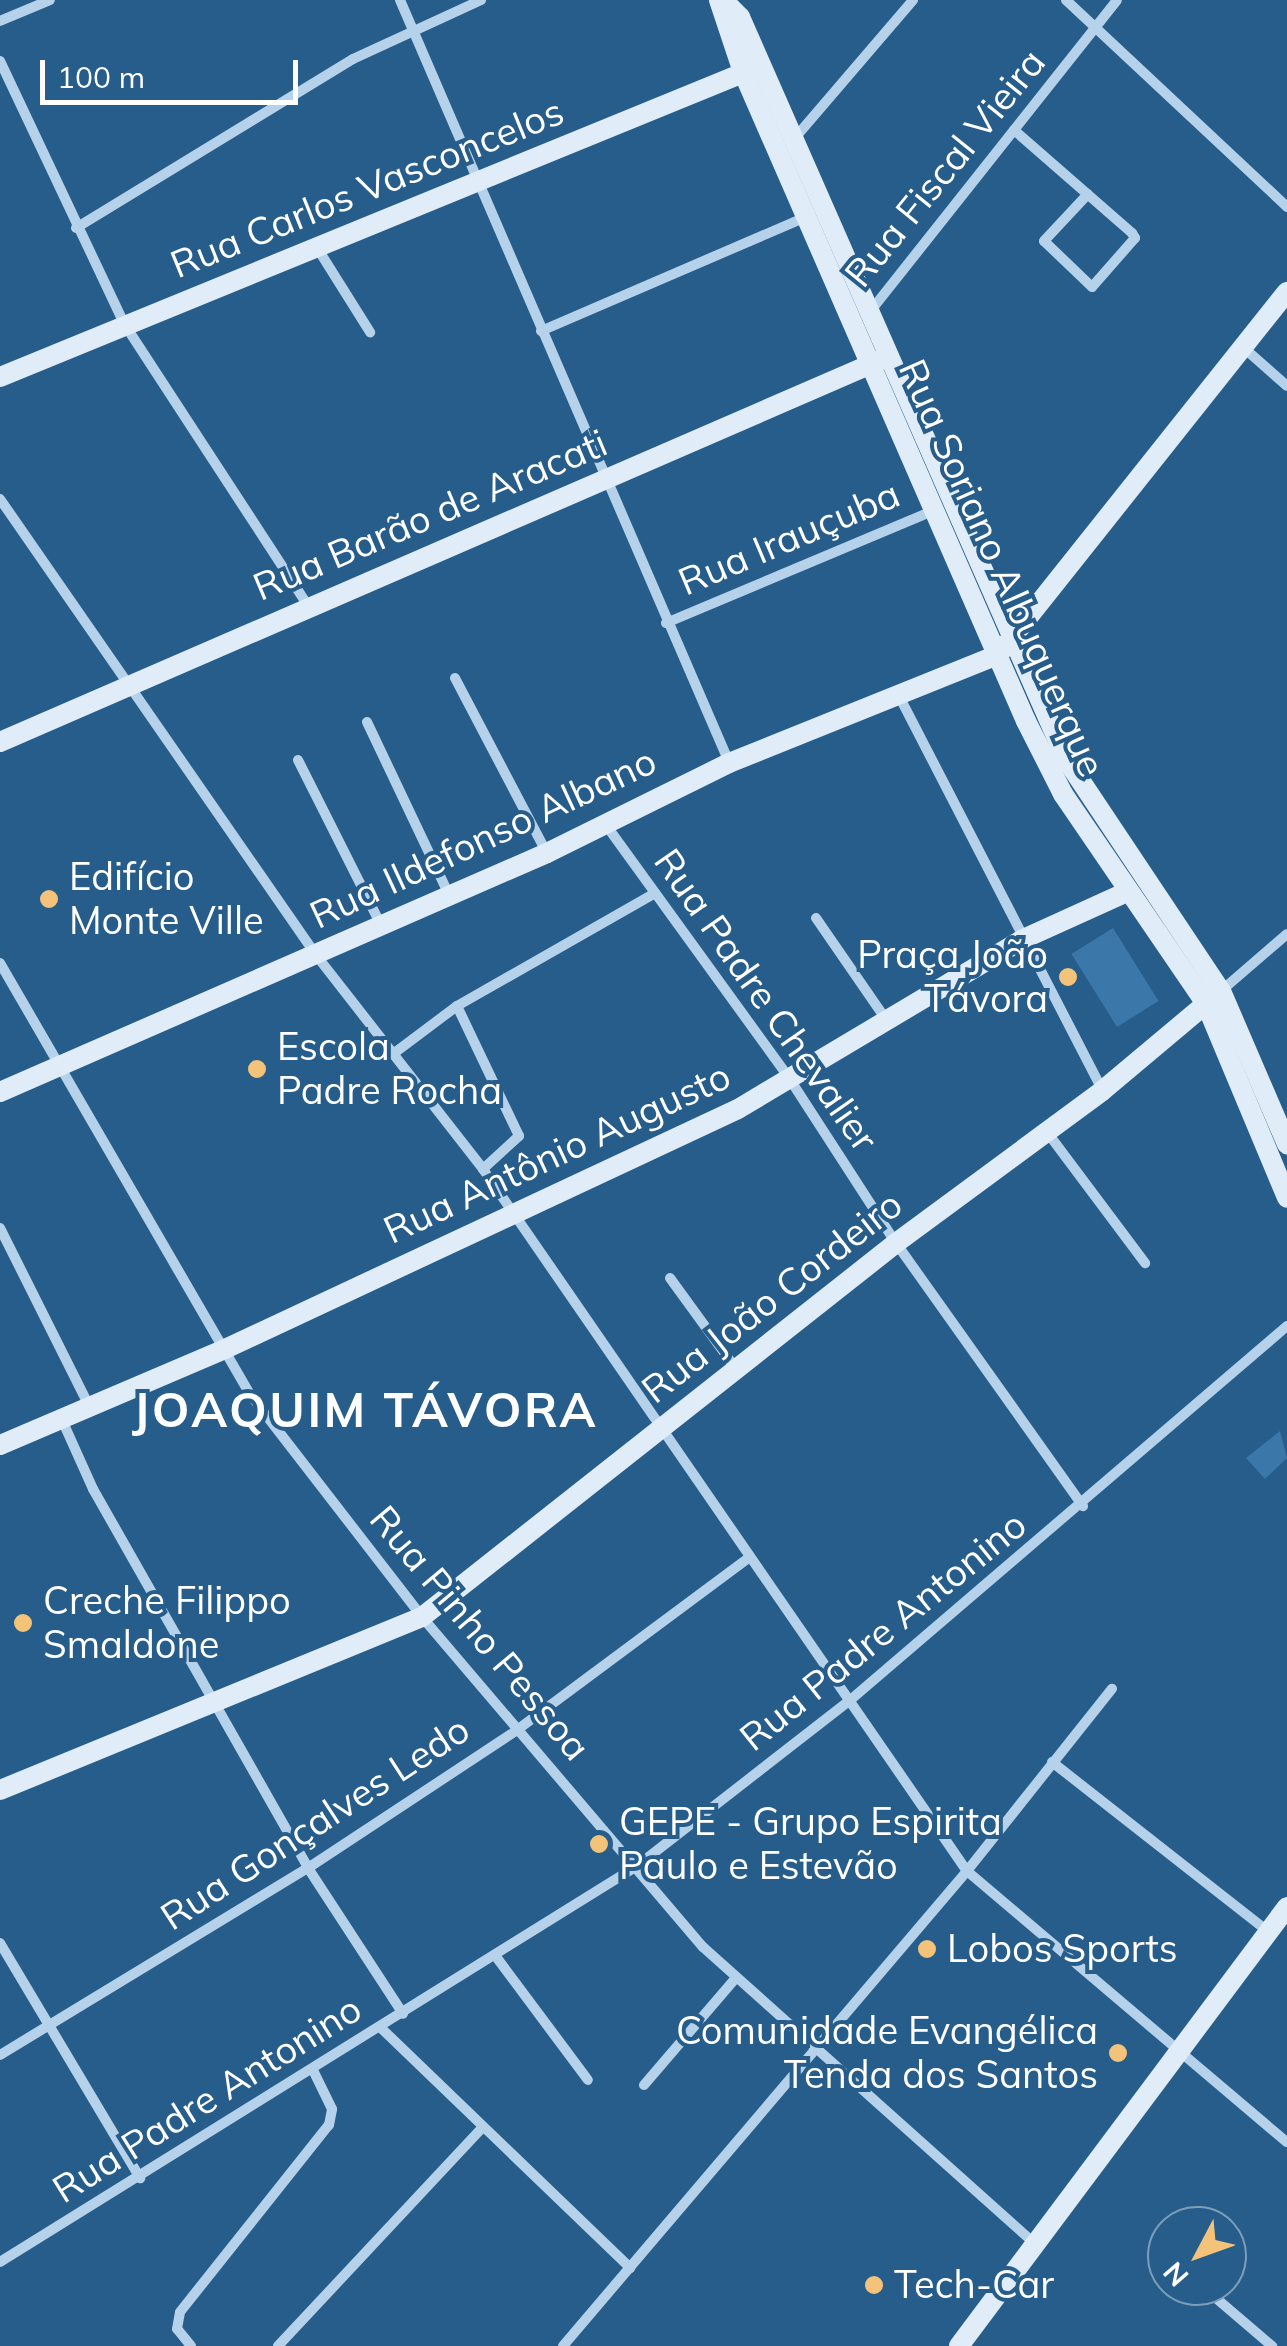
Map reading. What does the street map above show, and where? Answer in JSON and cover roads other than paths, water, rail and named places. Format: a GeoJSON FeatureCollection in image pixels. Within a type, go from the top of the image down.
{"type":"FeatureCollection","features":[{"type":"Feature","properties":{"kind":"street"},"geometry":{"type":"LineString","coordinates":[[0,22],[50,0]]}},
{"type":"Feature","properties":{"kind":"street"},"geometry":{"type":"LineString","coordinates":[[400,0],[602,478],[729,763]]}},
{"type":"Feature","properties":{"kind":"street"},"geometry":{"type":"LineString","coordinates":[[76,228],[412,28],[481,0]]}},
{"type":"Feature","properties":{"kind":"street","name":"Rua Soriano Albuquerque"},"geometry":{"type":"LineString","coordinates":[[721,0],[752,69],[806,216],[862,316]]}},
{"type":"Feature","properties":{"kind":"street"},"geometry":{"type":"LineString","coordinates":[[794,139],[912,0]]}},
{"type":"Feature","properties":{"kind":"street"},"geometry":{"type":"LineString","coordinates":[[1066,0],[1287,207]]}},
{"type":"Feature","properties":{"kind":"street","name":"Rua Fiscal Vieira"},"geometry":{"type":"LineString","coordinates":[[862,316],[1116,0]]}},
{"type":"Feature","properties":{"kind":"street"},"geometry":{"type":"LineString","coordinates":[[0,62],[125,325],[307,604]]}},
{"type":"Feature","properties":{"kind":"street","name":"Rua Soriano Albuquerque"},"geometry":{"type":"LineString","coordinates":[[752,69],[794,139],[862,316],[1005,647]]}},
{"type":"Feature","properties":{"kind":"street","name":"Rua Carlos Vasconcelos"},"geometry":{"type":"LineString","coordinates":[[0,377],[752,69]]}},
{"type":"Feature","properties":{"kind":"street"},"geometry":{"type":"LineString","coordinates":[[1014,130],[1088,194],[1136,238],[1092,287],[1044,241],[1088,194]]}},
{"type":"Feature","properties":{"kind":"street"},"geometry":{"type":"LineString","coordinates":[[540,331],[806,216]]}},
{"type":"Feature","properties":{"kind":"street"},"geometry":{"type":"LineString","coordinates":[[315,245],[370,332]]}},
{"type":"Feature","properties":{"kind":"street"},"geometry":{"type":"LineString","coordinates":[[1005,647],[1287,292]]}},
{"type":"Feature","properties":{"kind":"street"},"geometry":{"type":"LineString","coordinates":[[1244,348],[1287,386]]}},
{"type":"Feature","properties":{"kind":"street","name":"Rua Soriano Albuquerque"},"geometry":{"type":"LineString","coordinates":[[881,360],[936,509],[1072,788],[1127,892],[1214,998],[1287,1198]]}},
{"type":"Feature","properties":{"kind":"street","name":"Rua Barão de Aracati"},"geometry":{"type":"LineString","coordinates":[[0,742],[132,687],[307,604],[881,360]]}},
{"type":"Feature","properties":{"kind":"street"},"geometry":{"type":"LineString","coordinates":[[0,499],[316,955],[483,1169],[967,1872],[1287,2142]]}},
{"type":"Feature","properties":{"kind":"street","name":"Rua Irauçuba"},"geometry":{"type":"LineString","coordinates":[[666,622],[936,509]]}},
{"type":"Feature","properties":{"kind":"street","name":"Rua Ildefonso Albano"},"geometry":{"type":"LineString","coordinates":[[0,1092],[547,853],[729,763],[1005,647]]}},
{"type":"Feature","properties":{"kind":"street"},"geometry":{"type":"LineString","coordinates":[[455,678],[547,853]]}},
{"type":"Feature","properties":{"kind":"street"},"geometry":{"type":"LineString","coordinates":[[898,694],[1020,940],[1102,1091]]}},
{"type":"Feature","properties":{"kind":"street"},"geometry":{"type":"LineString","coordinates":[[367,722],[450,896]]}},
{"type":"Feature","properties":{"kind":"street"},"geometry":{"type":"LineString","coordinates":[[298,760],[382,926]]}},
{"type":"Feature","properties":{"kind":"street","name":"Rua Soriano Albuquerque"},"geometry":{"type":"LineString","coordinates":[[1072,788],[1214,998],[1287,1144]]}},
{"type":"Feature","properties":{"kind":"street","name":"Rua Padre Chevalier"},"geometry":{"type":"LineString","coordinates":[[606,824],[792,1081],[896,1242],[1083,1506]]}},
{"type":"Feature","properties":{"kind":"street","name":"Rua Antônio Augusto"},"geometry":{"type":"LineString","coordinates":[[0,1445],[225,1349],[792,1081],[1020,940],[1127,892]]}},
{"type":"Feature","properties":{"kind":"street"},"geometry":{"type":"LineString","coordinates":[[393,1054],[457,1006],[655,893]]}},
{"type":"Feature","properties":{"kind":"street"},"geometry":{"type":"LineString","coordinates":[[816,918],[887,1022]]}},
{"type":"Feature","properties":{"kind":"street","name":"Rua João Cordeiro"},"geometry":{"type":"LineString","coordinates":[[0,1790],[422,1617],[896,1242],[1102,1091],[1286,936]]}},
{"type":"Feature","properties":{"kind":"street","name":"Rua Pinho Pessoa"},"geometry":{"type":"LineString","coordinates":[[0,963],[274,1428],[422,1617],[734,1979],[1034,2244]]}},
{"type":"Feature","properties":{"kind":"street"},"geometry":{"type":"LineString","coordinates":[[457,1006],[519,1136],[483,1169]]}},
{"type":"Feature","properties":{"kind":"street"},"geometry":{"type":"LineString","coordinates":[[1046,1132],[1145,1262]]}},
{"type":"Feature","properties":{"kind":"street"},"geometry":{"type":"LineString","coordinates":[[0,1228],[90,1407]]}},
{"type":"Feature","properties":{"kind":"street"},"geometry":{"type":"LineString","coordinates":[[670,1278],[736,1369]]}},
{"type":"Feature","properties":{"kind":"street","name":"Rua Padre Antonino"},"geometry":{"type":"LineString","coordinates":[[0,2262],[498,1958],[638,1866],[848,1702],[1083,1506],[1287,1326]]}},
{"type":"Feature","properties":{"kind":"street"},"geometry":{"type":"LineString","coordinates":[[62,1420],[93,1488],[308,1868],[402,2014]]}},
{"type":"Feature","properties":{"kind":"street","name":"Rua Gonçalves Ledo"},"geometry":{"type":"LineString","coordinates":[[0,2054],[308,1868],[517,1730],[750,1557]]}},
{"type":"Feature","properties":{"kind":"street"},"geometry":{"type":"LineString","coordinates":[[564,2346],[967,1872],[1112,1689]]}},
{"type":"Feature","properties":{"kind":"street"},"geometry":{"type":"LineString","coordinates":[[1052,1762],[1269,1932]]}},
{"type":"Feature","properties":{"kind":"street"},"geometry":{"type":"LineString","coordinates":[[959,2346],[1287,1907]]}},
{"type":"Feature","properties":{"kind":"street"},"geometry":{"type":"LineString","coordinates":[[0,1943],[140,2178]]}},
{"type":"Feature","properties":{"kind":"street"},"geometry":{"type":"LineString","coordinates":[[498,1958],[588,2080]]}},
{"type":"Feature","properties":{"kind":"street"},"geometry":{"type":"LineString","coordinates":[[644,2085],[734,1979]]}},
{"type":"Feature","properties":{"kind":"street"},"geometry":{"type":"LineString","coordinates":[[381,2028],[630,2268]]}},
{"type":"Feature","properties":{"kind":"street"},"geometry":{"type":"LineString","coordinates":[[190,2346],[177,2329],[180,2312],[329,2126],[332,2110],[313,2070]]}},
{"type":"Feature","properties":{"kind":"street"},"geometry":{"type":"LineString","coordinates":[[278,2346],[483,2127]]}},
{"type":"Feature","properties":{"kind":"street"},"geometry":{"type":"LineString","coordinates":[[1225,2306],[1272,2346]]}},
{"type":"Feature","properties":{"kind":"place","name":"Edifício Monte Ville"},"geometry":{"type":"Point","coordinates":[49,899]}},
{"type":"Feature","properties":{"kind":"place","name":"Praça João Távora"},"geometry":{"type":"Point","coordinates":[1068,977]}},
{"type":"Feature","properties":{"kind":"place","name":"Escola Padre Rocha"},"geometry":{"type":"Point","coordinates":[257,1069]}},
{"type":"Feature","properties":{"kind":"place","name":"Creche Filippo Smaldone"},"geometry":{"type":"Point","coordinates":[23,1623]}},
{"type":"Feature","properties":{"kind":"place","name":"GEPE - Grupo Espirita Paulo e Estevão"},"geometry":{"type":"Point","coordinates":[599,1844]}},
{"type":"Feature","properties":{"kind":"place","name":"Lobos Sports"},"geometry":{"type":"Point","coordinates":[927,1949]}},
{"type":"Feature","properties":{"kind":"place","name":"Comunidade Evangélica Tenda dos Santos"},"geometry":{"type":"Point","coordinates":[1118,2053]}},
{"type":"Feature","properties":{"kind":"place","name":"Tech-Car"},"geometry":{"type":"Point","coordinates":[874,2285]}},
{"type":"Feature","properties":{"kind":"district","name":"JOAQUIM TÁVORA"},"geometry":{"type":"Point","coordinates":[365,1410]}}]}
